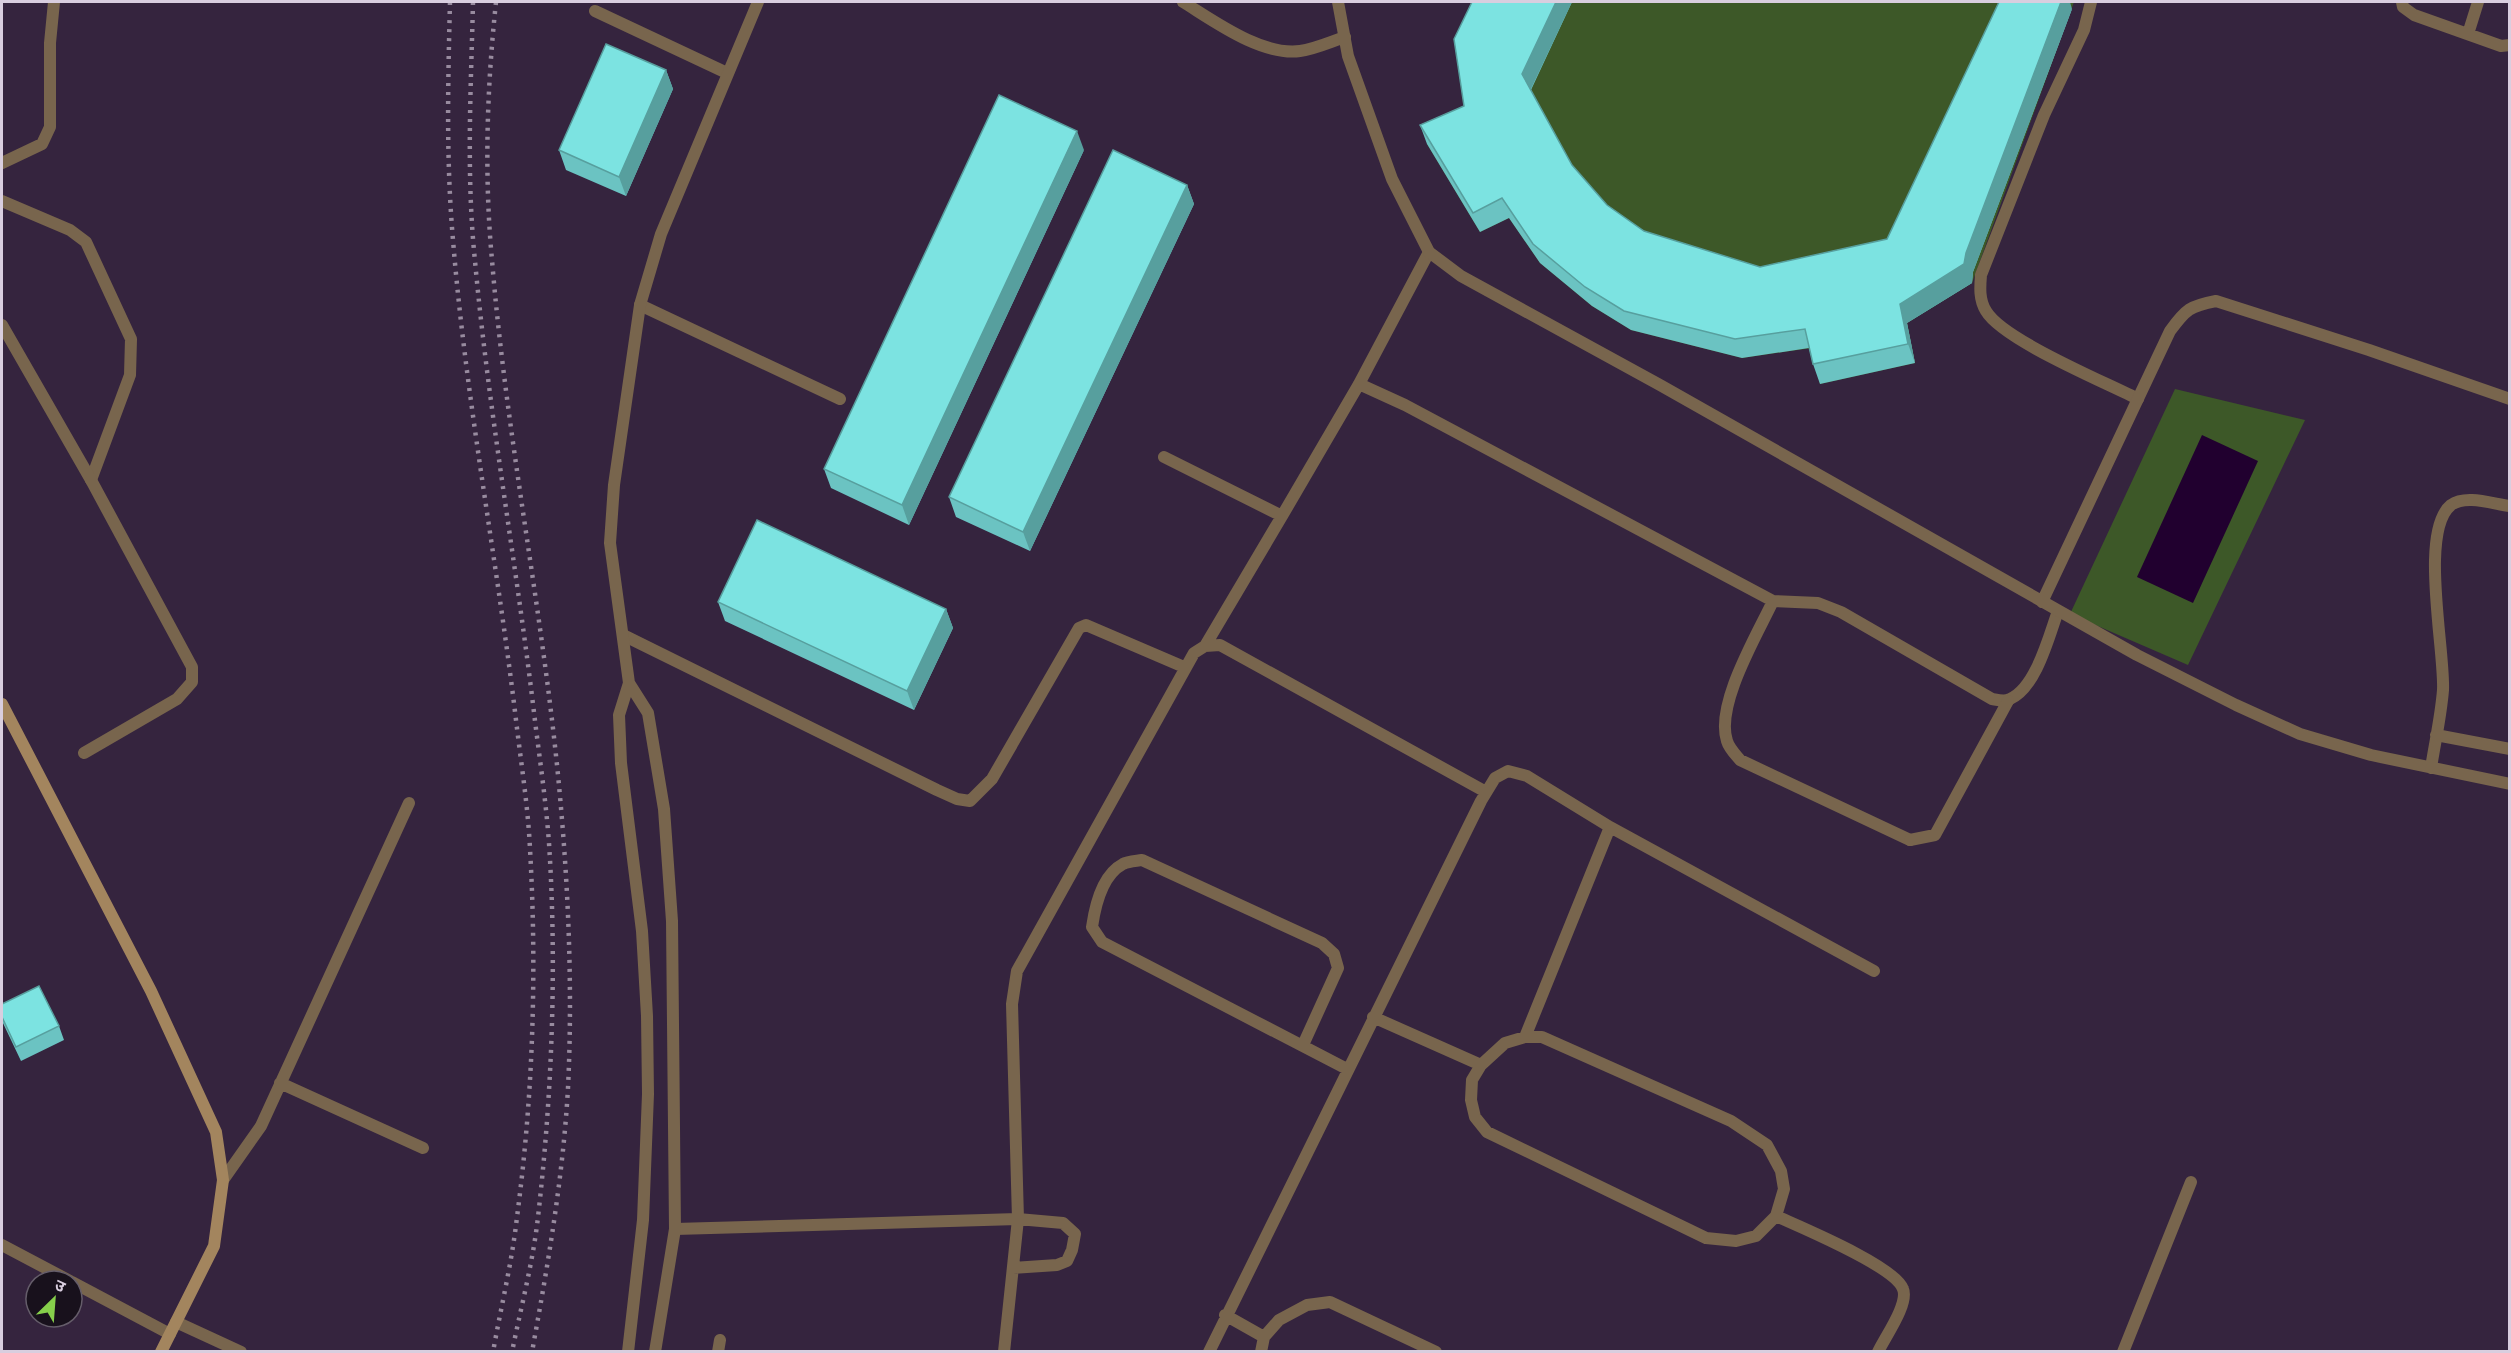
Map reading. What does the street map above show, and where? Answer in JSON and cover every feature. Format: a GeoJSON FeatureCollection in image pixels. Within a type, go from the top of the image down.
{"type":"FeatureCollection","features":[{"type":"Feature","properties":{"kind":"main road"},"geometry":{"type":"LineString","coordinates":[[2,704],[151,991],[216,1132],[224,1180],[214,1246],[160,1352]]}},
{"type":"Feature","properties":{"kind":"street"},"geometry":{"type":"LineString","coordinates":[[2,163],[42,144],[50,127],[50,43],[54,2]]}},
{"type":"Feature","properties":{"kind":"street"},"geometry":{"type":"LineString","coordinates":[[627,1352],[643,1220],[648,1094],[647,1016],[642,931],[621,763],[619,715],[629,683],[610,543],[623,417],[640,305],[661,234],[758,2]]}},
{"type":"Feature","properties":{"kind":"street"},"geometry":{"type":"LineString","coordinates":[[1183,2],[1239,37],[1267,47],[1299,51],[1345,37]]}},
{"type":"Feature","properties":{"kind":"street"},"geometry":{"type":"LineString","coordinates":[[1338,2],[1348,56],[1392,179],[1429,252],[1461,276],[1660,385],[2058,611],[2236,705],[2300,734],[2371,755],[2510,784]]}},
{"type":"Feature","properties":{"kind":"street"},"geometry":{"type":"LineString","coordinates":[[2091,2],[2084,30],[2044,115],[1982,275],[1981,300],[1987,313],[2007,331],[2037,349],[2139,399]]}},
{"type":"Feature","properties":{"kind":"street"},"geometry":{"type":"LineString","coordinates":[[2402,2],[2403,6],[2414,15],[2501,46],[2510,45]]}},
{"type":"Feature","properties":{"kind":"street"},"geometry":{"type":"LineString","coordinates":[[2468,34],[2478,2]]}},
{"type":"Feature","properties":{"kind":"street"},"geometry":{"type":"LineString","coordinates":[[595,11],[728,73]]}},
{"type":"Feature","properties":{"kind":"street"},"geometry":{"type":"LineString","coordinates":[[2,201],[70,230],[86,242],[131,339],[130,375],[91,480]]}},
{"type":"Feature","properties":{"kind":"street"},"geometry":{"type":"LineString","coordinates":[[1004,1352],[1018,1219],[1012,1004],[1017,971],[1184,667],[1194,653],[1205,646],[1282,516],[1359,384],[1429,252]]}},
{"type":"Feature","properties":{"kind":"street"},"geometry":{"type":"LineString","coordinates":[[2042,602],[2170,331],[2181,316],[2194,305],[2216,301],[2510,399]]}},
{"type":"Feature","properties":{"kind":"street"},"geometry":{"type":"LineString","coordinates":[[640,305],[840,399]]}},
{"type":"Feature","properties":{"kind":"street"},"geometry":{"type":"LineString","coordinates":[[2,325],[91,480],[192,667],[192,682],[177,699],[84,753]]}},
{"type":"Feature","properties":{"kind":"street"},"geometry":{"type":"LineString","coordinates":[[1359,384],[1405,405],[1773,602],[1818,603],[1841,612],[1992,699],[2008,701]]}},
{"type":"Feature","properties":{"kind":"street"},"geometry":{"type":"LineString","coordinates":[[1164,457],[1282,516]]}},
{"type":"Feature","properties":{"kind":"street"},"geometry":{"type":"LineString","coordinates":[[2431,768],[2443,689],[2435,572],[2436,536],[2451,506],[2465,499],[2510,506]]}},
{"type":"Feature","properties":{"kind":"street"},"geometry":{"type":"LineString","coordinates":[[1773,602],[1730,694],[1724,721],[1727,742],[1740,760],[1910,840],[1935,836],[2008,701],[2021,693],[2031,680],[2058,611]]}},
{"type":"Feature","properties":{"kind":"street"},"geometry":{"type":"LineString","coordinates":[[623,635],[937,790],[957,799],[970,801],[992,779],[1079,628],[1086,625],[1184,667]]}},
{"type":"Feature","properties":{"kind":"street"},"geometry":{"type":"LineString","coordinates":[[1205,646],[1220,645],[1486,792]]}},
{"type":"Feature","properties":{"kind":"street"},"geometry":{"type":"LineString","coordinates":[[629,683],[648,712],[664,809],[672,921],[675,1229],[655,1352]]}},
{"type":"Feature","properties":{"kind":"street"},"geometry":{"type":"LineString","coordinates":[[2436,735],[2510,749]]}},
{"type":"Feature","properties":{"kind":"street"},"geometry":{"type":"LineString","coordinates":[[1209,1352],[1225,1315],[1347,1069],[1495,778],[1508,771],[1527,776],[1610,827],[1874,971]]}},
{"type":"Feature","properties":{"kind":"street"},"geometry":{"type":"LineString","coordinates":[[224,1180],[261,1126],[409,803]]}},
{"type":"Feature","properties":{"kind":"street"},"geometry":{"type":"LineString","coordinates":[[1525,1037],[1610,827]]}},
{"type":"Feature","properties":{"kind":"street"},"geometry":{"type":"LineString","coordinates":[[1303,1045],[1338,968],[1334,954],[1322,943],[1142,860],[1124,863],[1109,875],[1095,909],[1092,927],[1102,942],[1347,1069]]}},
{"type":"Feature","properties":{"kind":"street"},"geometry":{"type":"LineString","coordinates":[[1373,1017],[1481,1065]]}},
{"type":"Feature","properties":{"kind":"street"},"geometry":{"type":"LineString","coordinates":[[1525,1037],[1542,1037],[1731,1121],[1767,1145],[1781,1171],[1784,1189],[1776,1216],[1756,1236],[1736,1241],[1706,1238],[1504,1142],[1488,1132],[1475,1117],[1471,1100],[1472,1080],[1481,1065],[1504,1043],[1525,1037]]}},
{"type":"Feature","properties":{"kind":"street"},"geometry":{"type":"LineString","coordinates":[[280,1083],[423,1148]]}},
{"type":"Feature","properties":{"kind":"street"},"geometry":{"type":"LineString","coordinates":[[2123,1352],[2191,1182]]}},
{"type":"Feature","properties":{"kind":"street"},"geometry":{"type":"LineString","coordinates":[[1776,1216],[1847,1249],[1893,1276],[1903,1289],[1904,1303],[1878,1352]]}},
{"type":"Feature","properties":{"kind":"street"},"geometry":{"type":"LineString","coordinates":[[675,1229],[1018,1219],[1051,1220],[1063,1223],[1075,1234],[1067,1261],[1057,1265],[1013,1268]]}},
{"type":"Feature","properties":{"kind":"street"},"geometry":{"type":"LineString","coordinates":[[2,1245],[48,1269]]}},
{"type":"Feature","properties":{"kind":"street"},"geometry":{"type":"LineString","coordinates":[[84,1287],[172,1328],[242,1352]]}},
{"type":"Feature","properties":{"kind":"street"},"geometry":{"type":"LineString","coordinates":[[1261,1352],[1264,1337],[1280,1320],[1307,1305],[1330,1302],[1436,1352]]}},
{"type":"Feature","properties":{"kind":"street"},"geometry":{"type":"LineString","coordinates":[[1225,1315],[1264,1337]]}},
{"type":"Feature","properties":{"kind":"green space"},"geometry":{"type":"Polygon","coordinates":[[[1488,2],[2074,2],[1972,283],[1907,323],[1915,363],[1820,384],[1812,348],[1742,358],[1631,330],[1592,306],[1540,263],[1509,218],[1480,232],[1427,144],[1471,125],[1488,2]]]}},
{"type":"Feature","properties":{"kind":"green space"},"geometry":{"type":"Polygon","coordinates":[[[2175,389],[2305,420],[2188,665],[2070,614],[2175,389]]]}},
{"type":"Feature","properties":{"kind":"shaded area"},"geometry":{"type":"Polygon","coordinates":[[[2202,435],[2258,461],[2193,603],[2137,577],[2202,435]]]}},
{"type":"Feature","properties":{"kind":"building"},"geometry":{"type":"Polygon","coordinates":[[[1472,2],[1556,2],[1522,74],[1572,165],[1607,205],[1644,231],[1760,267],[1887,239],[1999,2],[2061,2],[1966,253],[1964,264],[1900,304],[1908,344],[1813,364],[1805,329],[1735,339],[1624,311],[1585,287],[1533,244],[1502,198],[1473,213],[1420,125],[1464,106],[1454,39],[1472,2]]]}},
{"type":"Feature","properties":{"kind":"building"},"geometry":{"type":"Polygon","coordinates":[[[606,44],[666,70],[619,177],[559,150],[606,44]]]}},
{"type":"Feature","properties":{"kind":"building"},"geometry":{"type":"Polygon","coordinates":[[[999,95],[1077,131],[902,505],[824,469],[999,95]]]}},
{"type":"Feature","properties":{"kind":"building"},"geometry":{"type":"Polygon","coordinates":[[[1113,150],[1187,185],[1023,532],[949,497],[1113,150]]]}},
{"type":"Feature","properties":{"kind":"building"},"geometry":{"type":"Polygon","coordinates":[[[757,520],[946,609],[907,691],[718,602],[757,520]]]}},
{"type":"Feature","properties":{"kind":"building"},"geometry":{"type":"Polygon","coordinates":[[[39,986],[59,1026],[16,1047],[2,1017],[2,1004],[39,986]]]}},
{"type":"Feature","properties":{"kind":"railway"},"geometry":{"type":"LineString","coordinates":[[450,2],[448,150],[453,240],[466,360],[524,784],[532,895],[533,988],[527,1126],[515,1234],[493,1352]]}},
{"type":"Feature","properties":{"kind":"railway"},"geometry":{"type":"LineString","coordinates":[[473,2],[470,99],[472,228],[488,376],[543,782],[549,843],[553,936],[552,1030],[543,1171],[533,1251],[512,1352]]}},
{"type":"Feature","properties":{"kind":"railway"},"geometry":{"type":"LineString","coordinates":[[496,2],[490,66],[488,131],[488,195],[492,260],[506,389],[551,711],[562,814],[569,931],[570,1010],[566,1121],[554,1220],[532,1352]]}}]}
